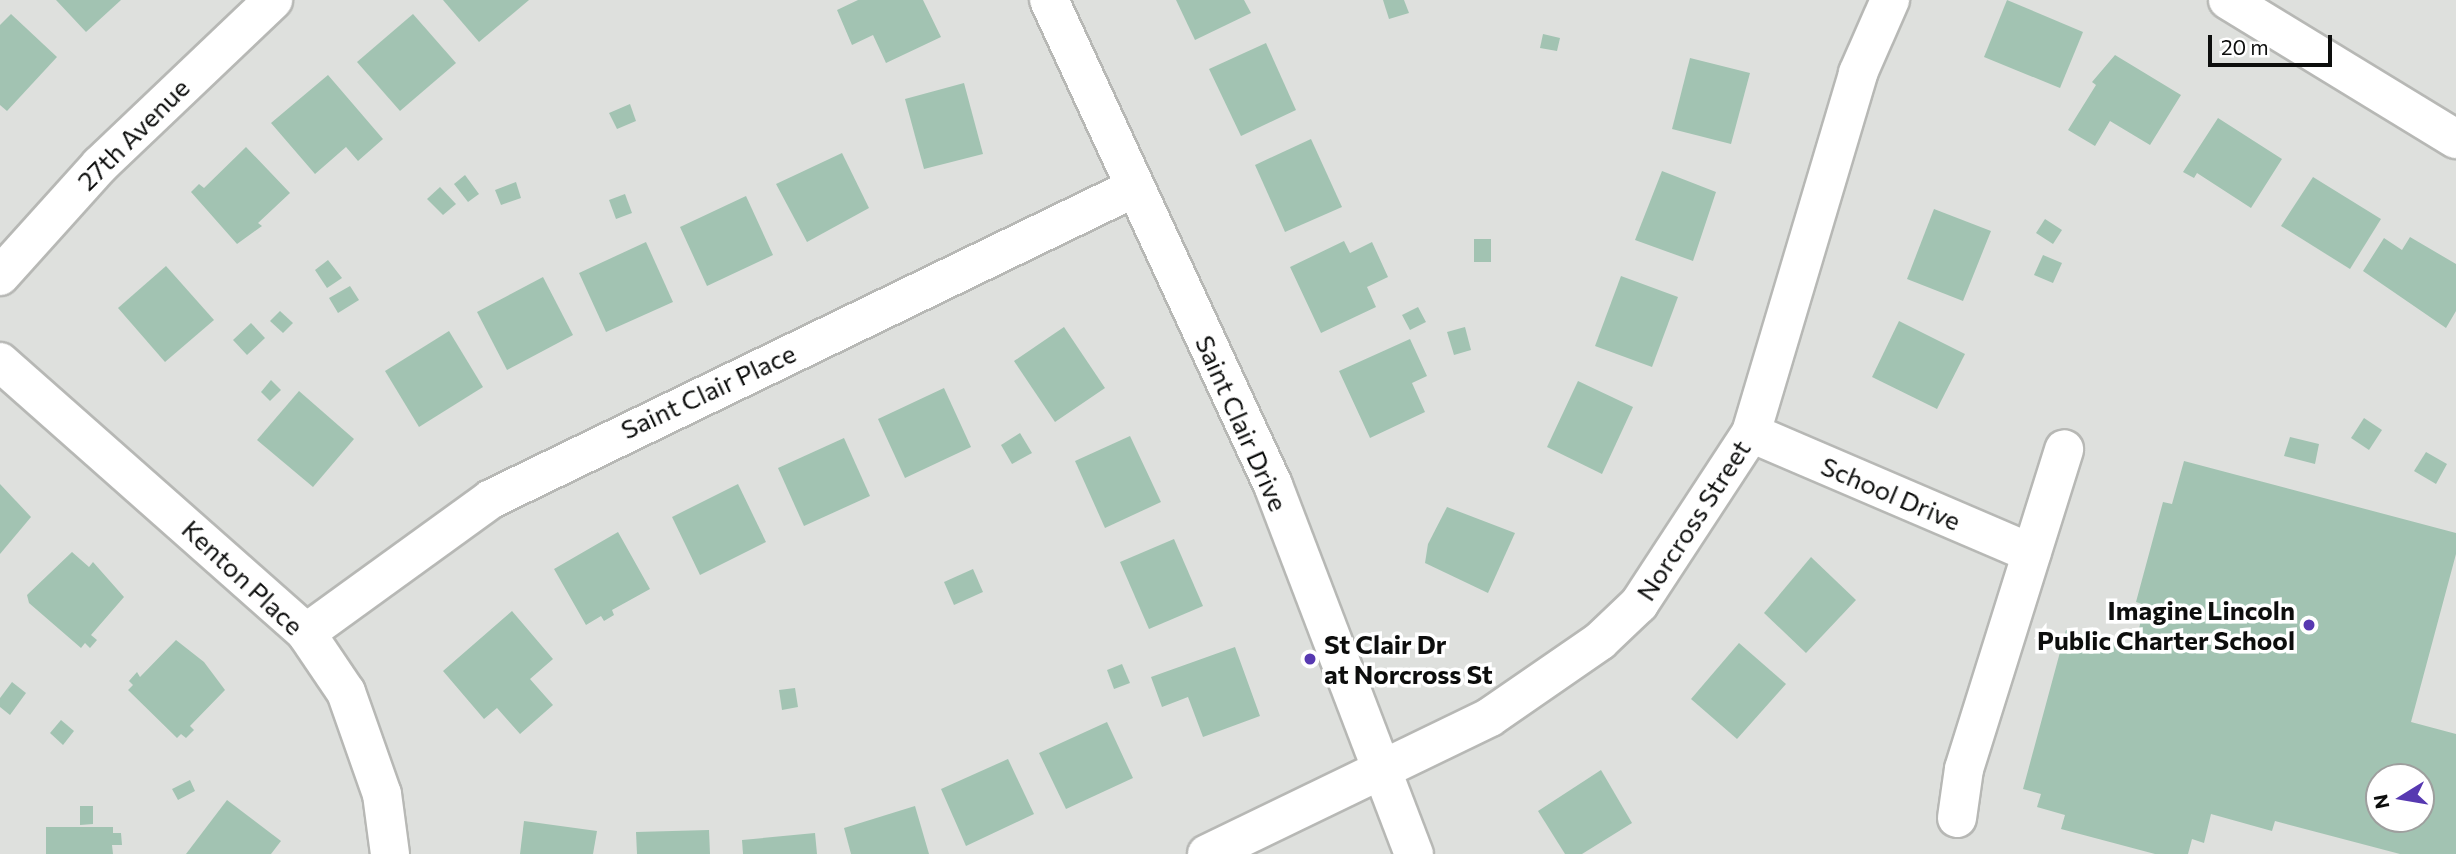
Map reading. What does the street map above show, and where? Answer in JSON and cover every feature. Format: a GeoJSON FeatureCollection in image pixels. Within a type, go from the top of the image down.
{"type":"FeatureCollection","features":[{"type":"Feature","properties":{"kind":"street","name":"27th Avenue"},"geometry":{"type":"LineString","coordinates":[[0,276],[100,165],[273,0]]}},
{"type":"Feature","properties":{"kind":"street","name":"Saint Clair Drive"},"geometry":{"type":"LineString","coordinates":[[1049,0],[1273,485],[1414,854]]}},
{"type":"Feature","properties":{"kind":"street","name":"Norcross Street"},"geometry":{"type":"LineString","coordinates":[[1207,854],[1382,772],[1490,717],[1600,641],[1639,604],[1675,557],[1751,433],[1858,73],[1890,0]]}},
{"type":"Feature","properties":{"kind":"street"},"geometry":{"type":"LineString","coordinates":[[2228,0],[2456,139]]}},
{"type":"Feature","properties":{"kind":"street","name":"Saint Clair Place"},"geometry":{"type":"LineString","coordinates":[[306,633],[491,499],[1134,188]]}},
{"type":"Feature","properties":{"kind":"street","name":"Kenton Place"},"geometry":{"type":"LineString","coordinates":[[0,362],[306,633],[346,692],[382,794],[390,854]]}},
{"type":"Feature","properties":{"kind":"street","name":"School Drive"},"geometry":{"type":"LineString","coordinates":[[1751,433],[2031,552]]}},
{"type":"Feature","properties":{"kind":"street"},"geometry":{"type":"LineString","coordinates":[[1957,818],[1964,769],[2064,449]]}},
{"type":"Feature","properties":{"kind":"building"},"geometry":{"type":"Polygon","coordinates":[[[56,0],[121,0],[86,32],[56,0]]]}},
{"type":"Feature","properties":{"kind":"building"},"geometry":{"type":"Polygon","coordinates":[[[443,0],[529,0],[479,42],[443,0]]]}},
{"type":"Feature","properties":{"kind":"building"},"geometry":{"type":"Polygon","coordinates":[[[858,0],[923,0],[941,37],[886,63],[873,35],[852,45],[837,10],[858,0]]]}},
{"type":"Feature","properties":{"kind":"building"},"geometry":{"type":"Polygon","coordinates":[[[1176,0],[1244,0],[1251,13],[1195,40],[1176,0]]]}},
{"type":"Feature","properties":{"kind":"building"},"geometry":{"type":"Polygon","coordinates":[[[1383,0],[1404,0],[1409,13],[1389,19],[1383,0]]]}},
{"type":"Feature","properties":{"kind":"building"},"geometry":{"type":"Polygon","coordinates":[[[2007,0],[2083,32],[2060,88],[1984,57],[2007,0]]]}},
{"type":"Feature","properties":{"kind":"building"},"geometry":{"type":"Polygon","coordinates":[[[11,14],[57,57],[7,111],[0,105],[0,25],[11,14]]]}},
{"type":"Feature","properties":{"kind":"building"},"geometry":{"type":"Polygon","coordinates":[[[413,14],[456,63],[400,111],[357,62],[413,14]]]}},
{"type":"Feature","properties":{"kind":"building"},"geometry":{"type":"Polygon","coordinates":[[[1543,34],[1560,38],[1557,51],[1540,48],[1543,34]]]}},
{"type":"Feature","properties":{"kind":"building"},"geometry":{"type":"Polygon","coordinates":[[[1266,43],[1296,110],[1241,136],[1209,69],[1266,43]]]}},
{"type":"Feature","properties":{"kind":"building"},"geometry":{"type":"Polygon","coordinates":[[[2115,55],[2181,95],[2150,145],[2110,121],[2095,146],[2068,130],[2096,85],[2092,82],[2115,55]]]}},
{"type":"Feature","properties":{"kind":"building"},"geometry":{"type":"Polygon","coordinates":[[[1690,58],[1750,73],[1731,144],[1672,129],[1690,58]]]}},
{"type":"Feature","properties":{"kind":"building"},"geometry":{"type":"Polygon","coordinates":[[[328,75],[383,139],[358,161],[346,147],[315,174],[271,123],[328,75]]]}},
{"type":"Feature","properties":{"kind":"building"},"geometry":{"type":"Polygon","coordinates":[[[964,83],[983,154],[924,169],[905,99],[964,83]]]}},
{"type":"Feature","properties":{"kind":"building"},"geometry":{"type":"Polygon","coordinates":[[[630,104],[636,121],[617,129],[609,113],[630,104]]]}},
{"type":"Feature","properties":{"kind":"building"},"geometry":{"type":"Polygon","coordinates":[[[2218,118],[2282,159],[2251,208],[2197,173],[2194,178],[2183,172],[2218,118]]]}},
{"type":"Feature","properties":{"kind":"building"},"geometry":{"type":"Polygon","coordinates":[[[1311,139],[1342,207],[1285,232],[1255,165],[1311,139]]]}},
{"type":"Feature","properties":{"kind":"building"},"geometry":{"type":"Polygon","coordinates":[[[246,147],[290,193],[258,223],[262,226],[237,244],[191,192],[199,184],[204,188],[246,147]]]}},
{"type":"Feature","properties":{"kind":"building"},"geometry":{"type":"Polygon","coordinates":[[[842,153],[869,208],[807,242],[776,184],[842,153]]]}},
{"type":"Feature","properties":{"kind":"building"},"geometry":{"type":"Polygon","coordinates":[[[1662,171],[1716,192],[1693,261],[1635,240],[1662,171]]]}},
{"type":"Feature","properties":{"kind":"building"},"geometry":{"type":"Polygon","coordinates":[[[465,175],[479,194],[468,202],[454,184],[465,175]]]}},
{"type":"Feature","properties":{"kind":"building"},"geometry":{"type":"Polygon","coordinates":[[[2313,177],[2381,219],[2350,269],[2281,226],[2313,177]]]}},
{"type":"Feature","properties":{"kind":"building"},"geometry":{"type":"Polygon","coordinates":[[[516,182],[521,198],[501,205],[495,190],[516,182]]]}},
{"type":"Feature","properties":{"kind":"building"},"geometry":{"type":"Polygon","coordinates":[[[440,187],[456,204],[443,215],[427,199],[440,187]]]}},
{"type":"Feature","properties":{"kind":"building"},"geometry":{"type":"Polygon","coordinates":[[[625,194],[632,213],[616,219],[609,200],[625,194]]]}},
{"type":"Feature","properties":{"kind":"building"},"geometry":{"type":"Polygon","coordinates":[[[746,196],[773,255],[707,286],[680,227],[746,196]]]}},
{"type":"Feature","properties":{"kind":"building"},"geometry":{"type":"Polygon","coordinates":[[[1934,209],[1991,231],[1963,301],[1907,279],[1934,209]]]}},
{"type":"Feature","properties":{"kind":"building"},"geometry":{"type":"Polygon","coordinates":[[[2045,219],[2062,230],[2053,244],[2036,233],[2045,219]]]}},
{"type":"Feature","properties":{"kind":"building"},"geometry":{"type":"Polygon","coordinates":[[[2410,237],[2456,264],[2456,311],[2446,328],[2363,271],[2384,238],[2402,250],[2410,237]]]}},
{"type":"Feature","properties":{"kind":"building"},"geometry":{"type":"Polygon","coordinates":[[[1474,239],[1491,239],[1491,262],[1474,262],[1474,239]]]}},
{"type":"Feature","properties":{"kind":"building"},"geometry":{"type":"Polygon","coordinates":[[[1344,241],[1350,253],[1372,242],[1388,277],[1367,287],[1376,307],[1321,333],[1290,267],[1344,241]]]}},
{"type":"Feature","properties":{"kind":"building"},"geometry":{"type":"Polygon","coordinates":[[[646,242],[673,302],[606,332],[579,273],[646,242]]]}},
{"type":"Feature","properties":{"kind":"building"},"geometry":{"type":"Polygon","coordinates":[[[2043,255],[2062,263],[2053,283],[2034,275],[2043,255]]]}},
{"type":"Feature","properties":{"kind":"building"},"geometry":{"type":"Polygon","coordinates":[[[328,260],[342,278],[327,288],[315,270],[328,260]]]}},
{"type":"Feature","properties":{"kind":"building"},"geometry":{"type":"Polygon","coordinates":[[[166,266],[214,320],[165,362],[118,308],[166,266]]]}},
{"type":"Feature","properties":{"kind":"building"},"geometry":{"type":"Polygon","coordinates":[[[1621,276],[1678,297],[1652,367],[1595,346],[1621,276]]]}},
{"type":"Feature","properties":{"kind":"building"},"geometry":{"type":"Polygon","coordinates":[[[543,277],[573,335],[507,370],[477,312],[543,277]]]}},
{"type":"Feature","properties":{"kind":"building"},"geometry":{"type":"Polygon","coordinates":[[[350,286],[359,300],[338,313],[329,298],[350,286]]]}},
{"type":"Feature","properties":{"kind":"building"},"geometry":{"type":"Polygon","coordinates":[[[1418,307],[1426,322],[1410,330],[1402,315],[1418,307]]]}},
{"type":"Feature","properties":{"kind":"building"},"geometry":{"type":"Polygon","coordinates":[[[280,311],[293,323],[283,333],[270,321],[280,311]]]}},
{"type":"Feature","properties":{"kind":"building"},"geometry":{"type":"Polygon","coordinates":[[[1899,321],[1965,354],[1937,409],[1872,377],[1899,321]]]}},
{"type":"Feature","properties":{"kind":"building"},"geometry":{"type":"Polygon","coordinates":[[[251,323],[265,338],[247,355],[233,340],[251,323]]]}},
{"type":"Feature","properties":{"kind":"building"},"geometry":{"type":"Polygon","coordinates":[[[1064,327],[1105,388],[1055,422],[1014,361],[1064,327]]]}},
{"type":"Feature","properties":{"kind":"building"},"geometry":{"type":"Polygon","coordinates":[[[1465,327],[1471,350],[1454,355],[1447,332],[1465,327]]]}},
{"type":"Feature","properties":{"kind":"building"},"geometry":{"type":"Polygon","coordinates":[[[449,331],[483,387],[419,427],[385,371],[449,331]]]}},
{"type":"Feature","properties":{"kind":"building"},"geometry":{"type":"Polygon","coordinates":[[[1410,339],[1427,376],[1412,383],[1425,412],[1370,438],[1339,371],[1410,339]]]}},
{"type":"Feature","properties":{"kind":"building"},"geometry":{"type":"Polygon","coordinates":[[[271,380],[281,390],[270,401],[261,392],[271,380]]]}},
{"type":"Feature","properties":{"kind":"building"},"geometry":{"type":"Polygon","coordinates":[[[1578,381],[1633,407],[1602,474],[1547,447],[1578,381]]]}},
{"type":"Feature","properties":{"kind":"building"},"geometry":{"type":"Polygon","coordinates":[[[944,388],[971,447],[905,478],[878,419],[944,388]]]}},
{"type":"Feature","properties":{"kind":"building"},"geometry":{"type":"Polygon","coordinates":[[[299,391],[354,439],[313,487],[257,440],[299,391]]]}},
{"type":"Feature","properties":{"kind":"building"},"geometry":{"type":"Polygon","coordinates":[[[2364,418],[2382,430],[2369,450],[2351,438],[2364,418]]]}},
{"type":"Feature","properties":{"kind":"building"},"geometry":{"type":"Polygon","coordinates":[[[1020,433],[1032,453],[1012,464],[1001,445],[1020,433]]]}},
{"type":"Feature","properties":{"kind":"building"},"geometry":{"type":"Polygon","coordinates":[[[1130,436],[1161,502],[1105,528],[1075,461],[1130,436]]]}},
{"type":"Feature","properties":{"kind":"building"},"geometry":{"type":"Polygon","coordinates":[[[2290,437],[2319,444],[2315,464],[2284,456],[2290,437]]]}},
{"type":"Feature","properties":{"kind":"building"},"geometry":{"type":"Polygon","coordinates":[[[844,438],[870,496],[804,526],[778,468],[844,438]]]}},
{"type":"Feature","properties":{"kind":"building"},"geometry":{"type":"Polygon","coordinates":[[[2426,452],[2447,464],[2436,484],[2414,471],[2426,452]]]}},
{"type":"Feature","properties":{"kind":"building"},"geometry":{"type":"Polygon","coordinates":[[[2184,461],[2456,533],[2456,554],[2411,722],[2456,734],[2456,854],[2400,854],[2275,821],[2272,831],[2211,814],[2204,843],[2192,839],[2188,854],[2155,854],[2061,829],[2065,815],[2037,807],[2041,794],[2023,789],[2066,630],[2134,648],[2145,605],[2136,602],[2163,502],[2172,504],[2184,461]]]}},
{"type":"Feature","properties":{"kind":"building"},"geometry":{"type":"Polygon","coordinates":[[[0,484],[31,517],[0,554],[0,484]]]}},
{"type":"Feature","properties":{"kind":"building"},"geometry":{"type":"Polygon","coordinates":[[[738,484],[766,542],[700,575],[672,517],[738,484]]]}},
{"type":"Feature","properties":{"kind":"building"},"geometry":{"type":"Polygon","coordinates":[[[1447,507],[1515,533],[1488,593],[1425,563],[1428,544],[1447,507]]]}},
{"type":"Feature","properties":{"kind":"building"},"geometry":{"type":"Polygon","coordinates":[[[618,532],[650,589],[612,610],[614,615],[604,621],[601,616],[586,625],[554,569],[618,532]]]}},
{"type":"Feature","properties":{"kind":"building"},"geometry":{"type":"Polygon","coordinates":[[[1174,539],[1203,606],[1149,629],[1120,562],[1174,539]]]}},
{"type":"Feature","properties":{"kind":"building"},"geometry":{"type":"Polygon","coordinates":[[[72,552],[89,567],[93,562],[124,597],[91,635],[97,640],[90,648],[85,643],[81,648],[29,603],[27,595],[72,552]]]}},
{"type":"Feature","properties":{"kind":"building"},"geometry":{"type":"Polygon","coordinates":[[[1811,557],[1856,600],[1806,653],[1764,613],[1811,557]]]}},
{"type":"Feature","properties":{"kind":"building"},"geometry":{"type":"Polygon","coordinates":[[[973,569],[983,592],[954,605],[944,582],[973,569]]]}},
{"type":"Feature","properties":{"kind":"building"},"geometry":{"type":"Polygon","coordinates":[[[512,611],[553,659],[530,679],[553,705],[520,734],[497,708],[484,719],[443,671],[512,611]]]}},
{"type":"Feature","properties":{"kind":"building"},"geometry":{"type":"Polygon","coordinates":[[[176,640],[204,662],[225,690],[190,726],[194,730],[186,738],[181,734],[177,738],[128,690],[133,685],[129,681],[137,672],[140,677],[176,640]]]}},
{"type":"Feature","properties":{"kind":"building"},"geometry":{"type":"Polygon","coordinates":[[[1739,643],[1786,684],[1737,739],[1691,699],[1739,643]]]}},
{"type":"Feature","properties":{"kind":"building"},"geometry":{"type":"Polygon","coordinates":[[[1235,647],[1260,716],[1203,737],[1188,697],[1162,707],[1151,677],[1235,647]]]}},
{"type":"Feature","properties":{"kind":"building"},"geometry":{"type":"Polygon","coordinates":[[[1122,664],[1130,683],[1114,689],[1107,670],[1122,664]]]}},
{"type":"Feature","properties":{"kind":"building"},"geometry":{"type":"Polygon","coordinates":[[[12,682],[26,693],[10,715],[0,707],[0,698],[12,682]]]}},
{"type":"Feature","properties":{"kind":"building"},"geometry":{"type":"Polygon","coordinates":[[[795,688],[798,707],[782,710],[779,690],[795,688]]]}},
{"type":"Feature","properties":{"kind":"building"},"geometry":{"type":"Polygon","coordinates":[[[61,720],[74,731],[63,745],[50,733],[61,720]]]}},
{"type":"Feature","properties":{"kind":"building"},"geometry":{"type":"Polygon","coordinates":[[[1107,722],[1133,778],[1066,809],[1039,753],[1107,722]]]}},
{"type":"Feature","properties":{"kind":"building"},"geometry":{"type":"Polygon","coordinates":[[[1008,759],[1034,814],[966,846],[941,789],[1008,759]]]}},
{"type":"Feature","properties":{"kind":"building"},"geometry":{"type":"Polygon","coordinates":[[[1601,770],[1632,823],[1582,854],[1565,854],[1538,811],[1601,770]]]}},
{"type":"Feature","properties":{"kind":"building"},"geometry":{"type":"Polygon","coordinates":[[[190,780],[195,791],[178,800],[172,789],[190,780]]]}},
{"type":"Feature","properties":{"kind":"building"},"geometry":{"type":"Polygon","coordinates":[[[227,800],[281,841],[271,854],[186,854],[227,800]]]}},
{"type":"Feature","properties":{"kind":"building"},"geometry":{"type":"Polygon","coordinates":[[[80,806],[93,806],[93,824],[80,825],[80,806]]]}},
{"type":"Feature","properties":{"kind":"building"},"geometry":{"type":"Polygon","coordinates":[[[915,806],[929,854],[851,854],[844,828],[915,806]]]}},
{"type":"Feature","properties":{"kind":"building"},"geometry":{"type":"Polygon","coordinates":[[[524,821],[597,831],[593,854],[520,854],[524,821]]]}},
{"type":"Feature","properties":{"kind":"building"},"geometry":{"type":"Polygon","coordinates":[[[46,827],[113,827],[113,833],[121,833],[122,845],[112,845],[113,854],[46,854],[46,827]]]}},
{"type":"Feature","properties":{"kind":"building"},"geometry":{"type":"Polygon","coordinates":[[[709,830],[710,854],[637,854],[636,832],[709,830]]]}},
{"type":"Feature","properties":{"kind":"building"},"geometry":{"type":"Polygon","coordinates":[[[815,833],[817,854],[743,854],[742,840],[815,833]]]}},
{"type":"Feature","properties":{"kind":"place","name":"Imagine Lincoln Public Charter School"},"geometry":{"type":"Point","coordinates":[2309,625]}},
{"type":"Feature","properties":{"kind":"place","name":"St Clair Dr at Norcross St"},"geometry":{"type":"Point","coordinates":[1310,659]}}]}
